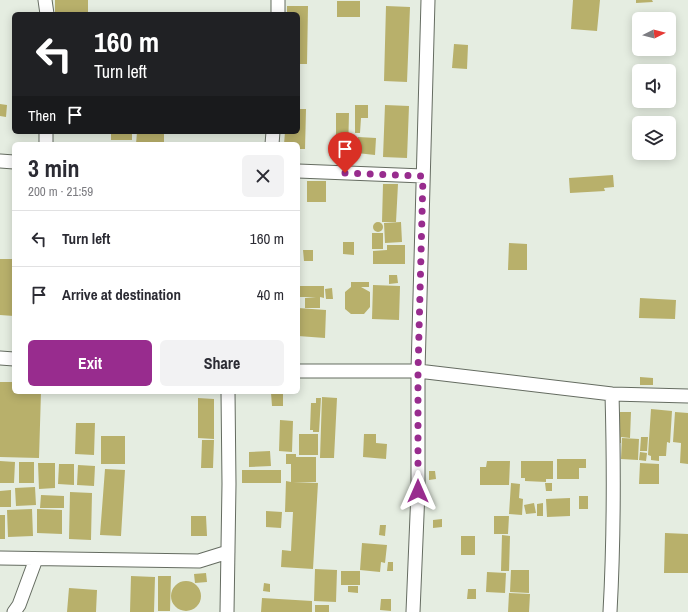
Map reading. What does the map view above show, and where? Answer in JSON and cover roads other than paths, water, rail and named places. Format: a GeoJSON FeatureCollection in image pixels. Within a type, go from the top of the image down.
{"type":"FeatureCollection","features":[{"type":"Feature","properties":{"kind":"street"},"geometry":{"type":"LineString","coordinates":[[46,0],[47,12]]}},
{"type":"Feature","properties":{"kind":"street"},"geometry":{"type":"LineString","coordinates":[[278,0],[278,12]]}},
{"type":"Feature","properties":{"kind":"street"},"geometry":{"type":"LineString","coordinates":[[413,612],[418,491],[418,371],[428,0]]}},
{"type":"Feature","properties":{"kind":"street"},"geometry":{"type":"LineString","coordinates":[[0,161],[12,162]]}},
{"type":"Feature","properties":{"kind":"street"},"geometry":{"type":"LineString","coordinates":[[300,171],[423,176]]}},
{"type":"Feature","properties":{"kind":"street"},"geometry":{"type":"LineString","coordinates":[[0,358],[12,359]]}},
{"type":"Feature","properties":{"kind":"street"},"geometry":{"type":"LineString","coordinates":[[300,371],[418,371],[612,394],[688,396]]}},
{"type":"Feature","properties":{"kind":"street"},"geometry":{"type":"LineString","coordinates":[[227,612],[229,484],[228,394]]}},
{"type":"Feature","properties":{"kind":"street"},"geometry":{"type":"LineString","coordinates":[[610,612],[613,551],[614,469],[612,394]]}},
{"type":"Feature","properties":{"kind":"street"},"geometry":{"type":"LineString","coordinates":[[0,558],[199,561],[228,552]]}},
{"type":"Feature","properties":{"kind":"street"},"geometry":{"type":"LineString","coordinates":[[14,612],[19,604],[36,559]]}}]}
